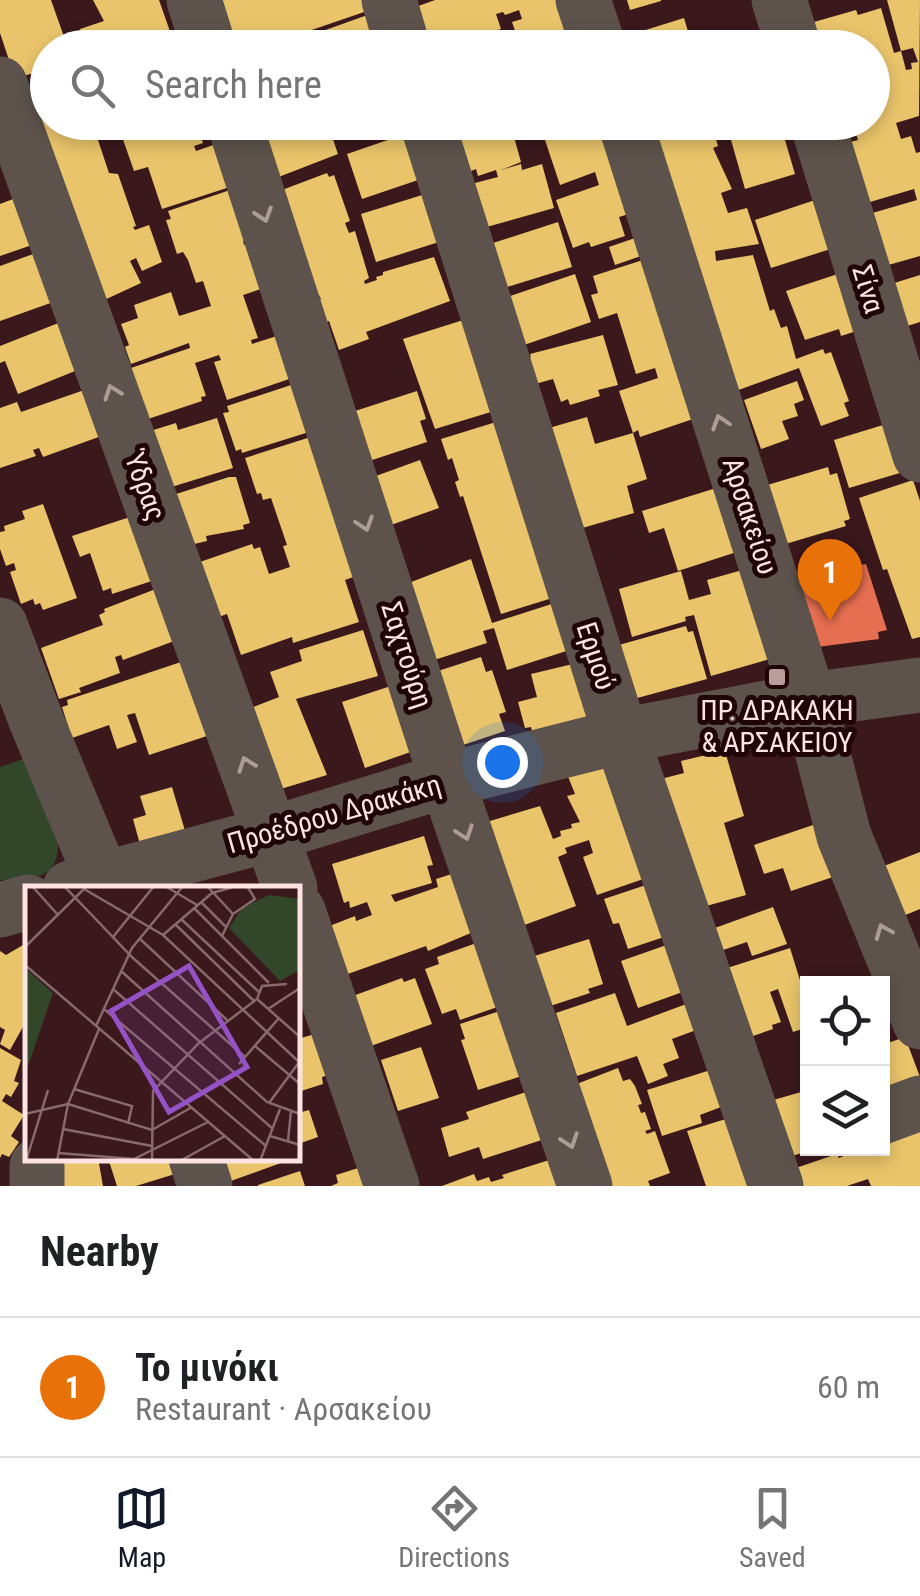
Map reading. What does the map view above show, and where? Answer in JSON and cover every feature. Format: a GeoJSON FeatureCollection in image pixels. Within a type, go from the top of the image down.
{"type":"FeatureCollection","features":[{"type":"Feature","properties":{"kind":"street"},"geometry":{"type":"LineString","coordinates":[[194,0],[203,30]]}},
{"type":"Feature","properties":{"kind":"street"},"geometry":{"type":"LineString","coordinates":[[388,0],[398,30]]}},
{"type":"Feature","properties":{"kind":"street"},"geometry":{"type":"LineString","coordinates":[[584,0],[593,30]]}},
{"type":"Feature","properties":{"kind":"street"},"geometry":{"type":"LineString","coordinates":[[779,0],[788,30]]}},
{"type":"Feature","properties":{"kind":"street","name":"Ύδρας"},"geometry":{"type":"LineString","coordinates":[[0,84],[289,886]]}},
{"type":"Feature","properties":{"kind":"street","name":"Σαχτούρη"},"geometry":{"type":"LineString","coordinates":[[240,140],[447,780],[585,1186]]}},
{"type":"Feature","properties":{"kind":"street","name":"Ερμού"},"geometry":{"type":"LineString","coordinates":[[433,140],[621,736],[776,1186]]}},
{"type":"Feature","properties":{"kind":"street","name":"Αρσακείου"},"geometry":{"type":"LineString","coordinates":[[630,140],[809,700],[844,836],[920,1022]]}},
{"type":"Feature","properties":{"kind":"street","name":"Σίνα"},"geometry":{"type":"LineString","coordinates":[[823,140],[920,455]]}},
{"type":"Feature","properties":{"kind":"street"},"geometry":{"type":"LineString","coordinates":[[0,625],[18,728],[93,885]]}},
{"type":"Feature","properties":{"kind":"street","name":"Προέδρου Δρακάκη"},"geometry":{"type":"LineString","coordinates":[[93,885],[447,780],[621,736],[809,700],[920,685]]}},
{"type":"Feature","properties":{"kind":"street"},"geometry":{"type":"LineString","coordinates":[[0,910],[25,903]]}},
{"type":"Feature","properties":{"kind":"street"},"geometry":{"type":"LineString","coordinates":[[300,916],[392,1186]]}},
{"type":"Feature","properties":{"kind":"street"},"geometry":{"type":"LineString","coordinates":[[890,1114],[920,1103]]}},
{"type":"Feature","properties":{"kind":"street"},"geometry":{"type":"LineString","coordinates":[[197,1161],[205,1186]]}},
{"type":"Feature","properties":{"kind":"green space"},"geometry":{"type":"Polygon","coordinates":[[[32,756],[58,842],[57,855],[54,865],[41,876],[0,880],[0,767],[32,756]]]}},
{"type":"Feature","properties":{"kind":"building: Homes"},"geometry":{"type":"Polygon","coordinates":[[[0,0],[51,0],[62,30],[30,30],[30,74],[24,76],[14,75],[0,33],[0,0]]]}},
{"type":"Feature","properties":{"kind":"building: Homes"},"geometry":{"type":"Polygon","coordinates":[[[93,0],[159,0],[170,30],[80,30],[104,21],[93,0]]]}},
{"type":"Feature","properties":{"kind":"building: Homes"},"geometry":{"type":"Polygon","coordinates":[[[216,0],[367,0],[370,10],[312,30],[223,30],[216,0]]]}},
{"type":"Feature","properties":{"kind":"building: Homes"},"geometry":{"type":"Polygon","coordinates":[[[435,0],[565,0],[576,30],[515,30],[512,22],[522,19],[519,10],[496,14],[501,29],[498,30],[416,30],[410,9],[435,0]]]}},
{"type":"Feature","properties":{"kind":"building: Homes"},"geometry":{"type":"Polygon","coordinates":[[[627,0],[661,0],[661,1],[630,10],[627,0]]]}},
{"type":"Feature","properties":{"kind":"building: Homes"},"geometry":{"type":"Polygon","coordinates":[[[887,0],[920,0],[919,116],[896,123],[901,139],[911,136],[916,153],[920,152],[920,256],[885,266],[869,214],[917,200],[914,189],[870,202],[846,143],[890,140],[890,39],[894,53],[901,51],[887,0]],[[913,48],[901,51],[906,70],[912,69],[911,63],[918,62],[913,48]]]}},
{"type":"Feature","properties":{"kind":"building: Homes"},"geometry":{"type":"Polygon","coordinates":[[[881,8],[887,30],[809,30],[807,24],[856,10],[858,15],[881,8]]]}},
{"type":"Feature","properties":{"kind":"building: Homes"},"geometry":{"type":"Polygon","coordinates":[[[373,13],[379,30],[326,30],[373,13]]]}},
{"type":"Feature","properties":{"kind":"building: Homes"},"geometry":{"type":"Polygon","coordinates":[[[684,18],[688,30],[645,30],[684,18]]]}},
{"type":"Feature","properties":{"kind":"building: Homes"},"geometry":{"type":"Polygon","coordinates":[[[41,140],[98,140],[109,173],[118,174],[136,226],[133,227],[135,230],[149,225],[162,262],[142,271],[136,258],[130,261],[141,283],[100,302],[41,140]]]}},
{"type":"Feature","properties":{"kind":"building: Homes"},"geometry":{"type":"Polygon","coordinates":[[[123,140],[202,140],[194,146],[196,151],[222,142],[236,185],[162,209],[148,167],[134,171],[123,140]]]}},
{"type":"Feature","properties":{"kind":"building: Homes"},"geometry":{"type":"Polygon","coordinates":[[[262,140],[333,140],[338,154],[276,178],[262,140]]]}},
{"type":"Feature","properties":{"kind":"building: Homes"},"geometry":{"type":"Polygon","coordinates":[[[388,140],[414,140],[427,177],[362,199],[347,154],[388,140]]]}},
{"type":"Feature","properties":{"kind":"building: Homes"},"geometry":{"type":"Polygon","coordinates":[[[458,140],[515,140],[521,162],[501,170],[521,164],[522,170],[542,164],[554,208],[483,228],[471,184],[498,177],[496,170],[478,176],[476,169],[466,173],[458,140]]]}},
{"type":"Feature","properties":{"kind":"building: Homes"},"geometry":{"type":"Polygon","coordinates":[[[545,140],[610,140],[632,213],[619,217],[625,236],[591,247],[589,242],[573,248],[556,200],[599,185],[595,172],[560,185],[545,140]]]}},
{"type":"Feature","properties":{"kind":"building: Homes"},"geometry":{"type":"Polygon","coordinates":[[[653,140],[716,140],[718,146],[713,148],[732,189],[721,193],[728,213],[747,208],[759,244],[715,251],[716,261],[753,255],[770,311],[774,309],[781,328],[787,326],[796,359],[823,349],[825,354],[831,352],[849,401],[844,403],[849,416],[821,426],[799,368],[733,392],[653,140]]]}},
{"type":"Feature","properties":{"kind":"building: Homes"},"geometry":{"type":"Polygon","coordinates":[[[731,140],[785,140],[795,174],[745,189],[731,140]]]}},
{"type":"Feature","properties":{"kind":"building: Homes"},"geometry":{"type":"Polygon","coordinates":[[[327,173],[329,177],[334,175],[350,221],[345,223],[349,233],[355,231],[369,278],[365,284],[377,280],[383,272],[434,257],[450,301],[366,332],[369,339],[339,350],[329,321],[323,323],[315,302],[321,299],[319,295],[308,299],[282,190],[327,173]]]}},
{"type":"Feature","properties":{"kind":"building: Homes"},"geometry":{"type":"Polygon","coordinates":[[[236,188],[254,237],[243,241],[244,245],[249,244],[261,289],[243,295],[258,338],[251,340],[252,344],[280,335],[301,375],[227,400],[214,362],[221,360],[219,355],[195,363],[206,396],[201,397],[202,401],[142,421],[125,370],[190,348],[189,343],[131,364],[121,324],[138,318],[134,305],[171,292],[179,316],[211,306],[203,281],[196,283],[183,252],[177,254],[166,220],[171,219],[168,211],[236,188]]]}},
{"type":"Feature","properties":{"kind":"building: Homes"},"geometry":{"type":"Polygon","coordinates":[[[435,191],[442,241],[376,262],[361,214],[435,191]]]}},
{"type":"Feature","properties":{"kind":"building: Homes"},"geometry":{"type":"Polygon","coordinates":[[[21,196],[38,243],[0,256],[0,204],[21,196]]]}},
{"type":"Feature","properties":{"kind":"building: Homes"},"geometry":{"type":"Polygon","coordinates":[[[824,197],[840,246],[771,268],[755,220],[824,197]]]}},
{"type":"Feature","properties":{"kind":"building: Homes"},"geometry":{"type":"Polygon","coordinates":[[[558,222],[572,267],[504,288],[490,244],[558,222]]]}},
{"type":"Feature","properties":{"kind":"building: Homes"},"geometry":{"type":"Polygon","coordinates":[[[635,238],[641,256],[615,265],[609,247],[635,238]]]}},
{"type":"Feature","properties":{"kind":"building: Homes"},"geometry":{"type":"Polygon","coordinates":[[[36,253],[59,300],[0,321],[0,266],[36,253]]]}},
{"type":"Feature","properties":{"kind":"building: Homes"},"geometry":{"type":"Polygon","coordinates":[[[646,259],[699,417],[640,437],[638,430],[633,433],[619,391],[658,378],[655,368],[636,374],[617,313],[599,319],[591,295],[598,293],[593,276],[646,259]]]}},
{"type":"Feature","properties":{"kind":"building: Homes"},"geometry":{"type":"Polygon","coordinates":[[[844,272],[869,327],[841,336],[839,329],[805,340],[786,291],[844,272]]]}},
{"type":"Feature","properties":{"kind":"building: Homes"},"geometry":{"type":"Polygon","coordinates":[[[575,274],[591,322],[524,345],[507,297],[575,274]]]}},
{"type":"Feature","properties":{"kind":"building: Homes"},"geometry":{"type":"Polygon","coordinates":[[[920,275],[920,322],[904,327],[891,284],[920,275]]]}},
{"type":"Feature","properties":{"kind":"building: Homes"},"geometry":{"type":"Polygon","coordinates":[[[476,316],[504,408],[435,429],[403,339],[476,316]]]}},
{"type":"Feature","properties":{"kind":"building: Homes"},"geometry":{"type":"Polygon","coordinates":[[[66,320],[85,367],[18,394],[5,361],[0,363],[0,346],[66,320]]]}},
{"type":"Feature","properties":{"kind":"building: Homes"},"geometry":{"type":"Polygon","coordinates":[[[603,335],[618,385],[598,390],[600,396],[570,405],[568,399],[561,402],[553,379],[535,384],[527,358],[530,354],[603,335]]]}},
{"type":"Feature","properties":{"kind":"building: Homes"},"geometry":{"type":"Polygon","coordinates":[[[797,381],[804,400],[794,404],[798,416],[782,421],[789,439],[761,449],[744,400],[797,381]]]}},
{"type":"Feature","properties":{"kind":"building: Homes"},"geometry":{"type":"Polygon","coordinates":[[[294,384],[309,432],[242,453],[241,449],[236,451],[223,413],[229,412],[227,406],[294,384]]]}},
{"type":"Feature","properties":{"kind":"building: Homes"},"geometry":{"type":"Polygon","coordinates":[[[90,388],[107,434],[43,457],[39,448],[33,450],[36,456],[0,468],[0,408],[17,402],[21,412],[90,388]]]}},
{"type":"Feature","properties":{"kind":"building: Homes"},"geometry":{"type":"Polygon","coordinates":[[[417,391],[426,419],[420,421],[427,442],[363,463],[355,411],[417,391]]]}},
{"type":"Feature","properties":{"kind":"building: Homes"},"geometry":{"type":"Polygon","coordinates":[[[587,417],[595,444],[633,433],[647,479],[627,486],[634,513],[579,529],[549,428],[587,417]]]}},
{"type":"Feature","properties":{"kind":"building: Homes"},"geometry":{"type":"Polygon","coordinates":[[[217,418],[233,468],[165,489],[147,432],[176,423],[178,430],[217,418]]]}},
{"type":"Feature","properties":{"kind":"building: Homes"},"geometry":{"type":"Polygon","coordinates":[[[509,418],[562,595],[501,614],[455,482],[459,480],[452,458],[448,460],[441,439],[509,418]]]}},
{"type":"Feature","properties":{"kind":"building: Homes"},"geometry":{"type":"Polygon","coordinates":[[[896,421],[910,470],[849,488],[834,440],[896,421]]]}},
{"type":"Feature","properties":{"kind":"building: Homes"},"geometry":{"type":"Polygon","coordinates":[[[320,434],[359,575],[345,580],[359,622],[293,643],[292,637],[241,655],[227,614],[213,619],[194,564],[252,544],[254,549],[260,547],[269,574],[290,567],[271,498],[263,500],[261,493],[257,494],[245,458],[320,434]]]}},
{"type":"Feature","properties":{"kind":"building: Homes"},"geometry":{"type":"Polygon","coordinates":[[[420,460],[439,508],[391,525],[373,477],[420,460]]]}},
{"type":"Feature","properties":{"kind":"building: Homes"},"geometry":{"type":"Polygon","coordinates":[[[828,467],[830,475],[837,473],[850,519],[844,521],[846,526],[782,545],[764,486],[828,467]]]}},
{"type":"Feature","properties":{"kind":"building: Homes"},"geometry":{"type":"Polygon","coordinates":[[[236,477],[250,523],[243,525],[244,529],[206,536],[207,541],[190,545],[170,496],[236,477]]]}},
{"type":"Feature","properties":{"kind":"building: Homes"},"geometry":{"type":"Polygon","coordinates":[[[913,480],[920,501],[920,637],[912,639],[859,498],[913,480]]]}},
{"type":"Feature","properties":{"kind":"building: Homes"},"geometry":{"type":"Polygon","coordinates":[[[726,485],[746,549],[678,571],[664,528],[649,533],[642,511],[726,485]]]}},
{"type":"Feature","properties":{"kind":"building: Homes"},"geometry":{"type":"Polygon","coordinates":[[[43,504],[77,598],[43,610],[33,599],[21,604],[10,572],[16,570],[14,563],[6,566],[0,549],[0,532],[5,531],[4,526],[25,519],[22,511],[43,504]]]}},
{"type":"Feature","properties":{"kind":"building: Homes"},"geometry":{"type":"Polygon","coordinates":[[[139,514],[161,578],[112,594],[111,588],[103,591],[90,553],[80,557],[72,536],[139,514]]]}},
{"type":"Feature","properties":{"kind":"building: Homes"},"geometry":{"type":"Polygon","coordinates":[[[471,559],[492,623],[564,600],[579,647],[507,670],[494,628],[483,631],[487,643],[431,661],[406,584],[471,559]]]}},
{"type":"Feature","properties":{"kind":"building: Homes"},"geometry":{"type":"Polygon","coordinates":[[[753,567],[780,656],[711,676],[694,615],[632,637],[619,589],[681,571],[689,600],[711,594],[707,580],[753,567]]]}},
{"type":"Feature","properties":{"kind":"building: Homes"},"geometry":{"type":"Polygon","coordinates":[[[166,585],[185,637],[123,660],[121,655],[115,657],[120,673],[59,699],[41,648],[103,625],[99,615],[104,609],[166,585]]]}},
{"type":"Feature","properties":{"kind":"building: Homes"},"geometry":{"type":"Polygon","coordinates":[[[686,626],[688,632],[693,631],[707,679],[630,700],[619,645],[686,626]]]}},
{"type":"Feature","properties":{"kind":"building: Homes"},"geometry":{"type":"Polygon","coordinates":[[[363,630],[378,676],[296,699],[327,775],[274,791],[246,710],[279,697],[270,672],[302,661],[299,650],[363,630]]]}},
{"type":"Feature","properties":{"kind":"building: Homes"},"geometry":{"type":"Polygon","coordinates":[[[481,657],[486,672],[492,670],[506,712],[499,714],[505,731],[457,747],[432,673],[481,657]]]}},
{"type":"Feature","properties":{"kind":"building: Homes"},"geometry":{"type":"Polygon","coordinates":[[[184,661],[210,735],[149,755],[135,713],[127,715],[137,742],[117,749],[109,725],[72,738],[62,707],[68,705],[67,700],[184,661]]]}},
{"type":"Feature","properties":{"kind":"building: Homes"},"geometry":{"type":"Polygon","coordinates":[[[577,663],[599,714],[532,731],[531,727],[525,728],[518,702],[537,697],[531,674],[577,663]]]}},
{"type":"Feature","properties":{"kind":"building: Homes"},"geometry":{"type":"Polygon","coordinates":[[[397,684],[419,749],[365,768],[342,702],[397,684]]]}},
{"type":"Feature","properties":{"kind":"building: Homes"},"geometry":{"type":"Polygon","coordinates":[[[722,741],[744,816],[724,823],[746,895],[699,908],[661,779],[684,773],[681,761],[706,755],[704,746],[722,741]]]}},
{"type":"Feature","properties":{"kind":"building: Homes"},"geometry":{"type":"Polygon","coordinates":[[[611,757],[652,876],[597,895],[583,857],[593,853],[589,840],[565,848],[567,853],[558,857],[576,906],[519,927],[480,824],[540,806],[553,839],[561,836],[560,831],[580,822],[567,796],[575,794],[565,769],[611,757]]]}},
{"type":"Feature","properties":{"kind":"building: Homes"},"geometry":{"type":"Polygon","coordinates":[[[172,787],[186,834],[141,848],[133,819],[146,815],[140,796],[172,787]]]}},
{"type":"Feature","properties":{"kind":"building: Homes"},"geometry":{"type":"Polygon","coordinates":[[[819,823],[833,877],[791,891],[783,868],[764,874],[754,845],[819,823]]]}},
{"type":"Feature","properties":{"kind":"building: Homes"},"geometry":{"type":"Polygon","coordinates":[[[424,836],[433,865],[427,866],[432,883],[391,895],[395,902],[438,887],[436,879],[458,872],[478,930],[428,951],[426,946],[345,975],[327,927],[355,916],[356,921],[372,915],[367,902],[350,908],[349,901],[344,903],[332,864],[424,836]]]}},
{"type":"Feature","properties":{"kind":"building: Homes"},"geometry":{"type":"Polygon","coordinates":[[[920,852],[920,909],[903,916],[884,866],[920,852]]]}},
{"type":"Feature","properties":{"kind":"building: Homes"},"geometry":{"type":"Polygon","coordinates":[[[655,882],[673,934],[628,949],[619,923],[613,924],[604,899],[655,882]]]}},
{"type":"Feature","properties":{"kind":"building: Homes"},"geometry":{"type":"Polygon","coordinates":[[[773,907],[787,944],[752,956],[747,942],[720,951],[712,929],[773,907]]]}},
{"type":"Feature","properties":{"kind":"building: Homes"},"geometry":{"type":"Polygon","coordinates":[[[589,939],[603,984],[588,989],[590,993],[544,1008],[528,958],[589,939]]]}},
{"type":"Feature","properties":{"kind":"building: Homes"},"geometry":{"type":"Polygon","coordinates":[[[485,940],[509,1003],[460,1020],[456,1009],[442,1014],[425,969],[439,964],[437,957],[485,940]]]}},
{"type":"Feature","properties":{"kind":"building: Homes"},"geometry":{"type":"Polygon","coordinates":[[[675,942],[691,989],[638,1008],[621,961],[675,942]]]}},
{"type":"Feature","properties":{"kind":"building: Homes"},"geometry":{"type":"Polygon","coordinates":[[[23,945],[25,948],[25,1025],[10,1050],[0,1044],[5,1030],[0,1027],[0,951],[6,955],[23,945]]]}},
{"type":"Feature","properties":{"kind":"building: Homes"},"geometry":{"type":"Polygon","coordinates":[[[790,948],[800,980],[800,1030],[793,1032],[778,989],[770,992],[781,1022],[750,1037],[727,968],[790,948]]]}},
{"type":"Feature","properties":{"kind":"building: Homes"},"geometry":{"type":"Polygon","coordinates":[[[402,978],[404,982],[415,978],[432,1024],[368,1047],[350,997],[402,978]]]}},
{"type":"Feature","properties":{"kind":"building: Homes"},"geometry":{"type":"Polygon","coordinates":[[[615,993],[627,1026],[689,1003],[699,1029],[672,1039],[679,1058],[663,1064],[668,1076],[648,1084],[637,1056],[577,1076],[556,1013],[615,993]]]}},
{"type":"Feature","properties":{"kind":"building: Homes"},"geometry":{"type":"Polygon","coordinates":[[[509,1008],[531,1073],[478,1090],[461,1040],[465,1039],[460,1024],[509,1008]]]}},
{"type":"Feature","properties":{"kind":"building: Homes"},"geometry":{"type":"Polygon","coordinates":[[[328,1030],[341,1071],[322,1077],[323,1084],[300,1091],[300,1038],[328,1030]]]}},
{"type":"Feature","properties":{"kind":"building: Homes"},"geometry":{"type":"Polygon","coordinates":[[[905,1037],[920,1077],[890,1095],[890,1066],[890,1042],[905,1037]]]}},
{"type":"Feature","properties":{"kind":"building: Homes"},"geometry":{"type":"Polygon","coordinates":[[[421,1047],[439,1098],[398,1111],[381,1060],[421,1047]]]}},
{"type":"Feature","properties":{"kind":"building: Homes"},"geometry":{"type":"Polygon","coordinates":[[[0,1048],[21,1060],[14,1081],[19,1083],[11,1097],[6,1094],[2,1101],[24,1115],[11,1136],[19,1142],[9,1157],[2,1154],[0,1158],[0,1048]]]}},
{"type":"Feature","properties":{"kind":"building: Homes"},"geometry":{"type":"Polygon","coordinates":[[[618,1068],[623,1081],[630,1079],[635,1086],[642,1104],[638,1105],[651,1129],[645,1131],[655,1131],[670,1173],[648,1181],[650,1186],[607,1186],[574,1085],[618,1068]]]}},
{"type":"Feature","properties":{"kind":"building: Homes"},"geometry":{"type":"Polygon","coordinates":[[[717,1068],[729,1104],[700,1115],[702,1123],[662,1136],[647,1090],[717,1068]]]}},
{"type":"Feature","properties":{"kind":"building: Homes"},"geometry":{"type":"Polygon","coordinates":[[[538,1088],[554,1136],[483,1159],[479,1147],[449,1157],[441,1128],[469,1119],[466,1112],[538,1088]]]}},
{"type":"Feature","properties":{"kind":"building: Homes"},"geometry":{"type":"Polygon","coordinates":[[[800,1092],[800,1154],[789,1157],[770,1101],[800,1092]]]}},
{"type":"Feature","properties":{"kind":"building: Homes"},"geometry":{"type":"Polygon","coordinates":[[[309,1110],[318,1137],[300,1143],[300,1112],[309,1110]]]}},
{"type":"Feature","properties":{"kind":"building: Homes"},"geometry":{"type":"Polygon","coordinates":[[[729,1118],[759,1186],[706,1186],[687,1131],[729,1118]]]}},
{"type":"Feature","properties":{"kind":"building: Homes"},"geometry":{"type":"Polygon","coordinates":[[[920,1120],[920,1186],[871,1186],[868,1179],[847,1186],[795,1186],[790,1170],[831,1156],[890,1156],[890,1132],[920,1120]]]}},
{"type":"Feature","properties":{"kind":"building: Homes"},"geometry":{"type":"Polygon","coordinates":[[[562,1156],[571,1186],[442,1186],[474,1174],[477,1181],[489,1177],[491,1182],[562,1156]]]}},
{"type":"Feature","properties":{"kind":"building: Homes"},"geometry":{"type":"Polygon","coordinates":[[[47,1161],[99,1161],[103,1186],[47,1186],[47,1161]]]}},
{"type":"Feature","properties":{"kind":"building: Homes"},"geometry":{"type":"Polygon","coordinates":[[[109,1161],[186,1161],[188,1170],[136,1186],[117,1186],[109,1161]]]}},
{"type":"Feature","properties":{"kind":"building: Homes"},"geometry":{"type":"Polygon","coordinates":[[[222,1161],[286,1161],[228,1182],[222,1161]]]}},
{"type":"Feature","properties":{"kind":"building: Homes"},"geometry":{"type":"Polygon","coordinates":[[[371,1164],[378,1186],[331,1186],[338,1183],[336,1175],[371,1164]]]}},
{"type":"Feature","properties":{"kind":"building: Homes"},"geometry":{"type":"Polygon","coordinates":[[[300,1171],[305,1186],[258,1186],[258,1185],[300,1171]]]}},
{"type":"Feature","properties":{"kind":"building: Shops"},"geometry":{"type":"Polygon","coordinates":[[[866,564],[887,630],[878,632],[879,639],[817,647],[795,580],[866,564]]]}},
{"type":"Feature","properties":{"kind":"place","name":"Το μινόκι"},"geometry":{"type":"Point","coordinates":[830,621]}},
{"type":"Feature","properties":{"kind":"place","name":"ΠΡ. ΔΡΑΚΑΚΗ & ΑΡΣΑΚΕΙΟΥ"},"geometry":{"type":"Point","coordinates":[777,677]}}]}
